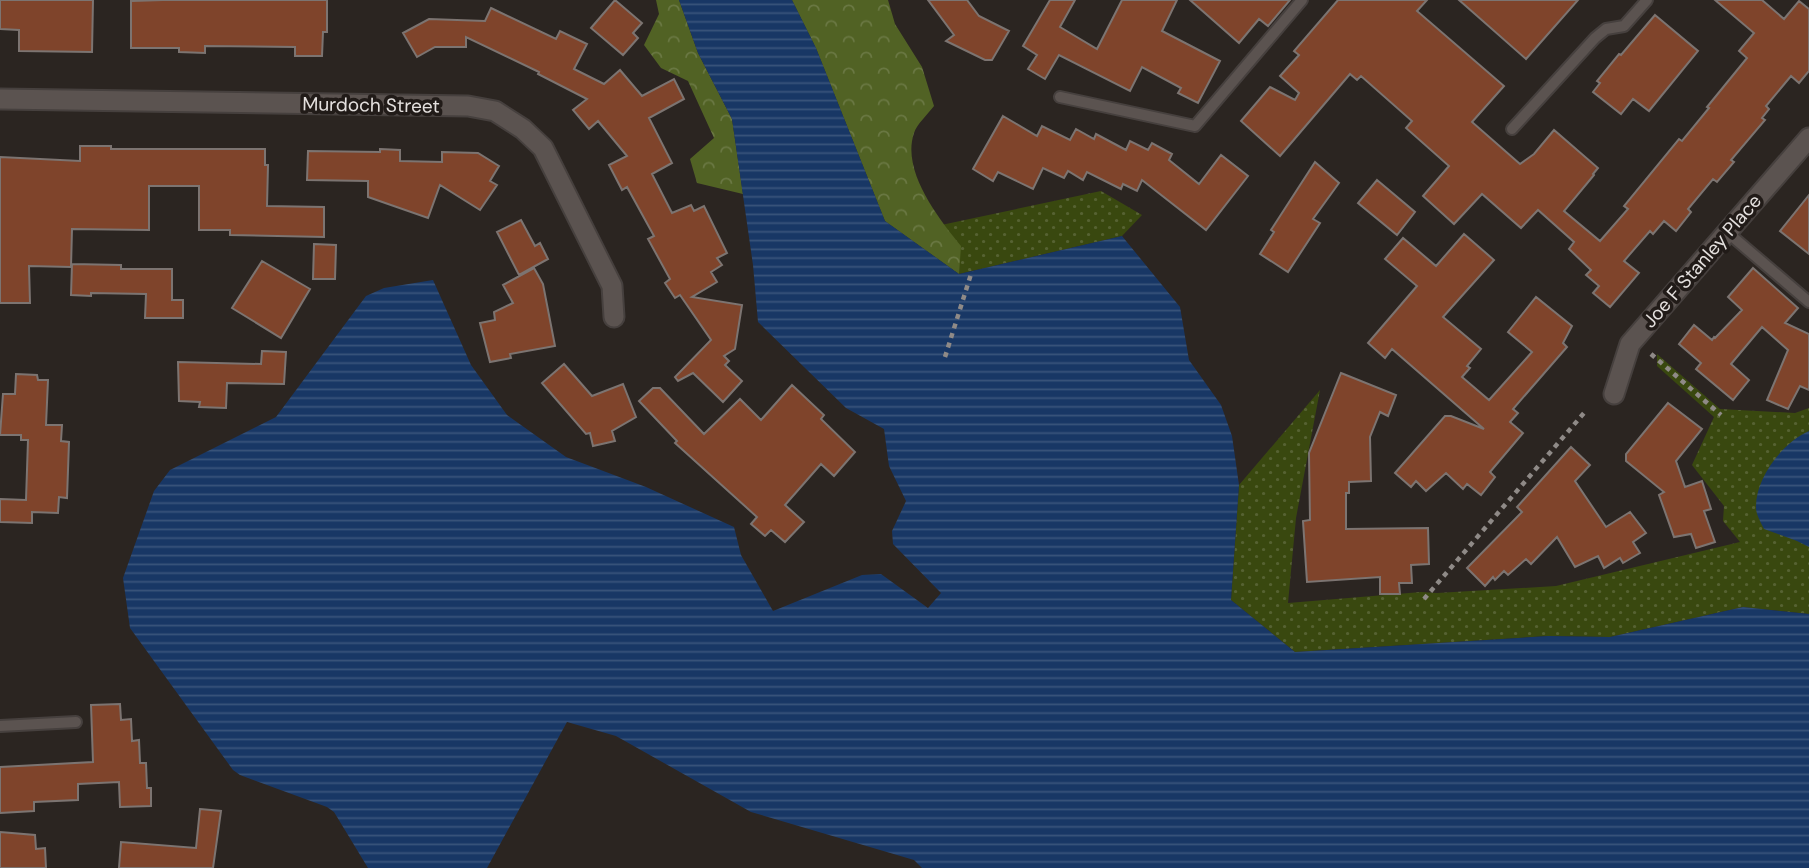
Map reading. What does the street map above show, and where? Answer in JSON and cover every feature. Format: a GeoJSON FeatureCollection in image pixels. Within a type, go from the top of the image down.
{"type":"FeatureCollection","features":[{"type":"Feature","properties":{"kind":"street","name":"Murdoch Street"},"geometry":{"type":"LineString","coordinates":[[0,99],[468,106],[495,111],[523,129],[543,148],[612,286],[614,317]]}},
{"type":"Feature","properties":{"kind":"street","name":"Joe F Stanley Place"},"geometry":{"type":"LineString","coordinates":[[1614,394],[1630,344],[1809,138]]}},
{"type":"Feature","properties":{"kind":"lane"},"geometry":{"type":"LineString","coordinates":[[1060,97],[1195,126],[1302,0]]}},
{"type":"Feature","properties":{"kind":"lane"},"geometry":{"type":"LineString","coordinates":[[1513,129],[1595,38],[1606,29],[1624,26],[1647,0]]}},
{"type":"Feature","properties":{"kind":"lane"},"geometry":{"type":"LineString","coordinates":[[1727,232],[1809,302]]}},
{"type":"Feature","properties":{"kind":"lane"},"geometry":{"type":"LineString","coordinates":[[0,726],[76,722]]}},
{"type":"Feature","properties":{"kind":"path"},"geometry":{"type":"LineString","coordinates":[[945,357],[971,271]]}},
{"type":"Feature","properties":{"kind":"path"},"geometry":{"type":"LineString","coordinates":[[1651,354],[1721,415]]}},
{"type":"Feature","properties":{"kind":"path"},"geometry":{"type":"LineString","coordinates":[[1424,599],[1584,413]]}},
{"type":"Feature","properties":{"kind":"green space"},"geometry":{"type":"Polygon","coordinates":[[[656,0],[679,0],[698,53],[732,119],[743,194],[697,183],[690,159],[714,138],[688,81],[661,68],[644,45],[659,14],[656,0]]]}},
{"type":"Feature","properties":{"kind":"green space"},"geometry":{"type":"Polygon","coordinates":[[[792,0],[838,0],[927,228],[1101,191],[1142,215],[1122,236],[959,274],[885,221],[816,48],[792,0]]]}},
{"type":"Feature","properties":{"kind":"green space"},"geometry":{"type":"Polygon","coordinates":[[[792,0],[888,0],[895,24],[922,67],[934,106],[914,133],[911,148],[913,163],[924,194],[961,246],[959,274],[885,221],[816,48],[792,0]]]}},
{"type":"Feature","properties":{"kind":"green space"},"geometry":{"type":"Polygon","coordinates":[[[1657,354],[1720,409],[1795,413],[1809,408],[1809,614],[1743,607],[1610,637],[1548,636],[1295,652],[1231,600],[1239,485],[1320,390],[1296,518],[1288,603],[1421,592],[1556,586],[1740,542],[1723,521],[1724,506],[1692,465],[1714,417],[1657,366],[1657,354]]]}},
{"type":"Feature","properties":{"kind":"water"},"geometry":{"type":"Polygon","coordinates":[[[679,0],[792,0],[816,48],[885,221],[959,274],[1122,236],[1180,307],[1189,360],[1221,405],[1232,436],[1239,485],[1231,600],[1295,652],[1548,636],[1610,637],[1743,607],[1809,614],[1809,868],[922,868],[914,860],[751,812],[616,736],[567,722],[487,868],[368,868],[334,812],[233,770],[130,628],[123,578],[154,491],[170,470],[276,417],[366,296],[384,288],[433,280],[471,365],[507,415],[566,457],[646,487],[734,527],[741,555],[773,611],[862,575],[881,574],[928,608],[941,593],[893,544],[892,531],[906,501],[889,466],[884,429],[846,408],[758,322],[753,265],[732,119],[698,53],[679,0]]]}},
{"type":"Feature","properties":{"kind":"water"},"geometry":{"type":"Polygon","coordinates":[[[1809,431],[1809,547],[1764,529],[1756,508],[1760,485],[1772,462],[1790,443],[1809,431]]]}},
{"type":"Feature","properties":{"kind":"building"},"geometry":{"type":"Polygon","coordinates":[[[0,0],[93,0],[92,52],[19,51],[19,30],[0,29],[0,0]]]}},
{"type":"Feature","properties":{"kind":"building"},"geometry":{"type":"Polygon","coordinates":[[[327,0],[327,32],[323,32],[322,56],[295,56],[295,47],[205,46],[205,53],[179,52],[179,48],[131,48],[131,1],[327,0]]]}},
{"type":"Feature","properties":{"kind":"building"},"geometry":{"type":"Polygon","coordinates":[[[615,0],[642,23],[633,33],[638,38],[623,55],[591,28],[615,0]]]}},
{"type":"Feature","properties":{"kind":"building"},"geometry":{"type":"Polygon","coordinates":[[[928,0],[967,0],[979,16],[1009,31],[992,60],[985,60],[946,41],[954,35],[928,0]]]}},
{"type":"Feature","properties":{"kind":"building"},"geometry":{"type":"Polygon","coordinates":[[[1050,0],[1075,0],[1060,27],[1097,49],[1122,0],[1177,0],[1162,31],[1220,61],[1198,103],[1178,93],[1181,88],[1142,67],[1130,91],[1059,55],[1045,79],[1028,69],[1037,55],[1023,46],[1050,0]]]}},
{"type":"Feature","properties":{"kind":"building"},"geometry":{"type":"Polygon","coordinates":[[[1190,0],[1290,0],[1268,26],[1259,19],[1239,43],[1190,0]]]}},
{"type":"Feature","properties":{"kind":"building"},"geometry":{"type":"Polygon","coordinates":[[[1338,0],[1427,0],[1417,11],[1504,86],[1472,122],[1520,164],[1534,154],[1554,130],[1598,168],[1564,211],[1600,241],[1628,209],[1624,206],[1679,139],[1682,141],[1747,58],[1739,51],[1754,33],[1715,0],[1762,0],[1784,19],[1799,1],[1809,9],[1809,71],[1799,83],[1791,76],[1766,106],[1769,109],[1762,118],[1765,120],[1731,160],[1734,162],[1717,182],[1713,179],[1688,209],[1691,212],[1676,231],[1664,221],[1653,234],[1650,231],[1624,261],[1639,273],[1610,307],[1593,293],[1599,286],[1586,275],[1591,270],[1569,249],[1574,242],[1538,210],[1521,228],[1482,194],[1454,224],[1423,196],[1449,166],[1406,128],[1412,121],[1361,76],[1357,80],[1350,74],[1280,156],[1241,121],[1270,87],[1295,100],[1299,93],[1280,76],[1299,55],[1294,51],[1338,0]]]}},
{"type":"Feature","properties":{"kind":"building"},"geometry":{"type":"Polygon","coordinates":[[[1459,0],[1578,0],[1526,59],[1459,0]]]}},
{"type":"Feature","properties":{"kind":"building"},"geometry":{"type":"Polygon","coordinates":[[[491,8],[556,39],[560,31],[587,44],[574,69],[604,84],[620,70],[642,96],[674,79],[684,99],[649,118],[672,163],[652,174],[672,213],[691,205],[694,211],[704,206],[727,253],[717,258],[722,265],[711,272],[717,282],[692,297],[742,305],[735,349],[724,356],[729,361],[725,365],[742,381],[723,402],[693,373],[678,381],[675,377],[711,340],[680,295],[675,298],[665,283],[670,279],[648,239],[654,236],[627,187],[622,190],[609,165],[627,156],[598,121],[589,129],[573,110],[587,99],[538,74],[539,72],[466,37],[466,47],[435,47],[417,57],[403,33],[429,19],[485,21],[491,8]]]}},
{"type":"Feature","properties":{"kind":"building"},"geometry":{"type":"Polygon","coordinates":[[[1655,15],[1698,51],[1649,111],[1633,99],[1621,114],[1593,92],[1600,83],[1597,81],[1655,15]]]}},
{"type":"Feature","properties":{"kind":"building"},"geometry":{"type":"Polygon","coordinates":[[[1003,116],[1037,136],[1042,126],[1070,140],[1076,129],[1094,139],[1096,134],[1126,150],[1130,141],[1148,150],[1152,143],[1172,154],[1169,160],[1199,184],[1221,155],[1248,176],[1206,230],[1142,180],[1137,191],[1123,184],[1121,189],[1087,172],[1083,180],[1068,171],[1064,178],[1043,168],[1033,189],[998,172],[993,181],[973,169],[1003,116]]]}},
{"type":"Feature","properties":{"kind":"building"},"geometry":{"type":"Polygon","coordinates":[[[80,146],[111,146],[111,149],[265,149],[265,165],[268,165],[267,206],[324,207],[324,237],[230,235],[230,230],[199,230],[199,186],[149,186],[149,230],[72,229],[71,267],[29,266],[30,303],[0,303],[0,157],[80,161],[80,146]]]}},
{"type":"Feature","properties":{"kind":"building"},"geometry":{"type":"Polygon","coordinates":[[[380,149],[400,150],[400,161],[442,162],[442,152],[478,153],[499,166],[490,181],[497,185],[480,210],[440,185],[428,218],[368,197],[368,181],[307,180],[308,151],[380,152],[380,149]]]}},
{"type":"Feature","properties":{"kind":"building"},"geometry":{"type":"Polygon","coordinates":[[[1315,162],[1339,183],[1313,219],[1320,223],[1288,272],[1260,254],[1274,232],[1271,230],[1315,162]]]}},
{"type":"Feature","properties":{"kind":"building"},"geometry":{"type":"Polygon","coordinates":[[[1377,180],[1415,212],[1397,235],[1358,203],[1377,180]]]}},
{"type":"Feature","properties":{"kind":"building"},"geometry":{"type":"Polygon","coordinates":[[[1809,195],[1809,254],[1780,231],[1809,195]]]}},
{"type":"Feature","properties":{"kind":"building"},"geometry":{"type":"Polygon","coordinates":[[[521,220],[535,246],[540,243],[548,259],[519,275],[497,232],[521,220]]]}},
{"type":"Feature","properties":{"kind":"building"},"geometry":{"type":"Polygon","coordinates":[[[1464,234],[1494,260],[1443,317],[1481,349],[1462,377],[1489,400],[1532,352],[1508,332],[1536,297],[1572,326],[1563,343],[1567,347],[1513,409],[1518,413],[1510,422],[1523,433],[1490,472],[1495,477],[1481,495],[1467,484],[1463,489],[1446,473],[1426,491],[1416,481],[1411,487],[1395,473],[1445,416],[1484,429],[1392,349],[1385,358],[1368,343],[1417,286],[1385,259],[1403,238],[1436,266],[1464,234]]]}},
{"type":"Feature","properties":{"kind":"building"},"geometry":{"type":"Polygon","coordinates":[[[314,244],[336,245],[335,279],[313,279],[314,244]]]}},
{"type":"Feature","properties":{"kind":"building"},"geometry":{"type":"Polygon","coordinates":[[[262,261],[310,289],[281,338],[232,308],[262,261]]]}},
{"type":"Feature","properties":{"kind":"building"},"geometry":{"type":"Polygon","coordinates":[[[72,264],[121,265],[121,269],[172,269],[172,300],[183,300],[183,318],[145,318],[146,294],[71,295],[72,264]]]}},
{"type":"Feature","properties":{"kind":"building"},"geometry":{"type":"Polygon","coordinates":[[[534,268],[543,284],[555,346],[510,354],[511,358],[490,362],[480,323],[495,320],[494,312],[513,303],[503,285],[534,268]]]}},
{"type":"Feature","properties":{"kind":"building"},"geometry":{"type":"Polygon","coordinates":[[[1753,268],[1798,308],[1785,323],[1809,334],[1809,390],[1800,386],[1788,409],[1767,400],[1788,350],[1762,327],[1731,364],[1749,380],[1733,400],[1696,369],[1701,363],[1679,344],[1694,325],[1712,340],[1715,338],[1742,310],[1728,297],[1753,268]]]}},
{"type":"Feature","properties":{"kind":"building"},"geometry":{"type":"Polygon","coordinates":[[[262,351],[286,352],[284,384],[227,383],[226,408],[199,407],[200,402],[179,401],[178,362],[261,364],[262,351]]]}},
{"type":"Feature","properties":{"kind":"building"},"geometry":{"type":"Polygon","coordinates":[[[564,364],[592,396],[623,384],[636,417],[612,431],[615,441],[593,446],[590,433],[586,434],[542,383],[564,364]]]}},
{"type":"Feature","properties":{"kind":"building"},"geometry":{"type":"Polygon","coordinates":[[[1341,373],[1396,395],[1388,416],[1380,412],[1370,437],[1371,481],[1349,482],[1349,493],[1346,493],[1346,529],[1428,528],[1429,564],[1411,565],[1412,583],[1399,583],[1400,594],[1380,594],[1380,577],[1307,582],[1303,521],[1310,520],[1309,453],[1341,373]]]}},
{"type":"Feature","properties":{"kind":"building"},"geometry":{"type":"Polygon","coordinates":[[[16,374],[37,375],[38,380],[48,380],[46,425],[62,425],[61,441],[69,442],[67,498],[59,497],[58,513],[32,512],[32,523],[0,522],[0,499],[26,500],[28,440],[21,440],[21,435],[0,435],[3,394],[15,394],[16,374]]]}},
{"type":"Feature","properties":{"kind":"building"},"geometry":{"type":"Polygon","coordinates":[[[792,385],[824,415],[821,419],[855,452],[834,476],[821,464],[785,505],[804,522],[785,542],[771,530],[765,536],[751,524],[757,517],[675,443],[677,441],[639,401],[653,388],[660,388],[704,434],[740,399],[761,420],[792,385]]]}},
{"type":"Feature","properties":{"kind":"building"},"geometry":{"type":"Polygon","coordinates":[[[1668,403],[1702,429],[1676,461],[1685,487],[1702,481],[1711,509],[1704,511],[1715,542],[1696,548],[1691,534],[1674,537],[1659,495],[1664,492],[1626,461],[1626,454],[1668,403]]]}},
{"type":"Feature","properties":{"kind":"building"},"geometry":{"type":"Polygon","coordinates":[[[1571,447],[1590,465],[1575,481],[1606,527],[1630,512],[1646,533],[1633,542],[1640,553],[1623,563],[1620,558],[1604,568],[1598,556],[1575,567],[1557,537],[1531,564],[1526,559],[1508,575],[1504,571],[1495,580],[1493,577],[1485,586],[1467,568],[1522,512],[1517,507],[1571,447]]]}},
{"type":"Feature","properties":{"kind":"building"},"geometry":{"type":"Polygon","coordinates":[[[120,704],[121,720],[131,719],[132,741],[139,740],[140,763],[146,763],[151,806],[120,807],[119,782],[78,784],[78,800],[34,802],[34,811],[0,813],[0,767],[93,762],[91,705],[120,704]]]}},
{"type":"Feature","properties":{"kind":"building"},"geometry":{"type":"Polygon","coordinates":[[[200,809],[221,811],[213,868],[119,868],[121,842],[196,848],[200,809]]]}},
{"type":"Feature","properties":{"kind":"building"},"geometry":{"type":"Polygon","coordinates":[[[0,832],[35,835],[36,849],[45,848],[46,868],[0,868],[0,832]]]}}]}
